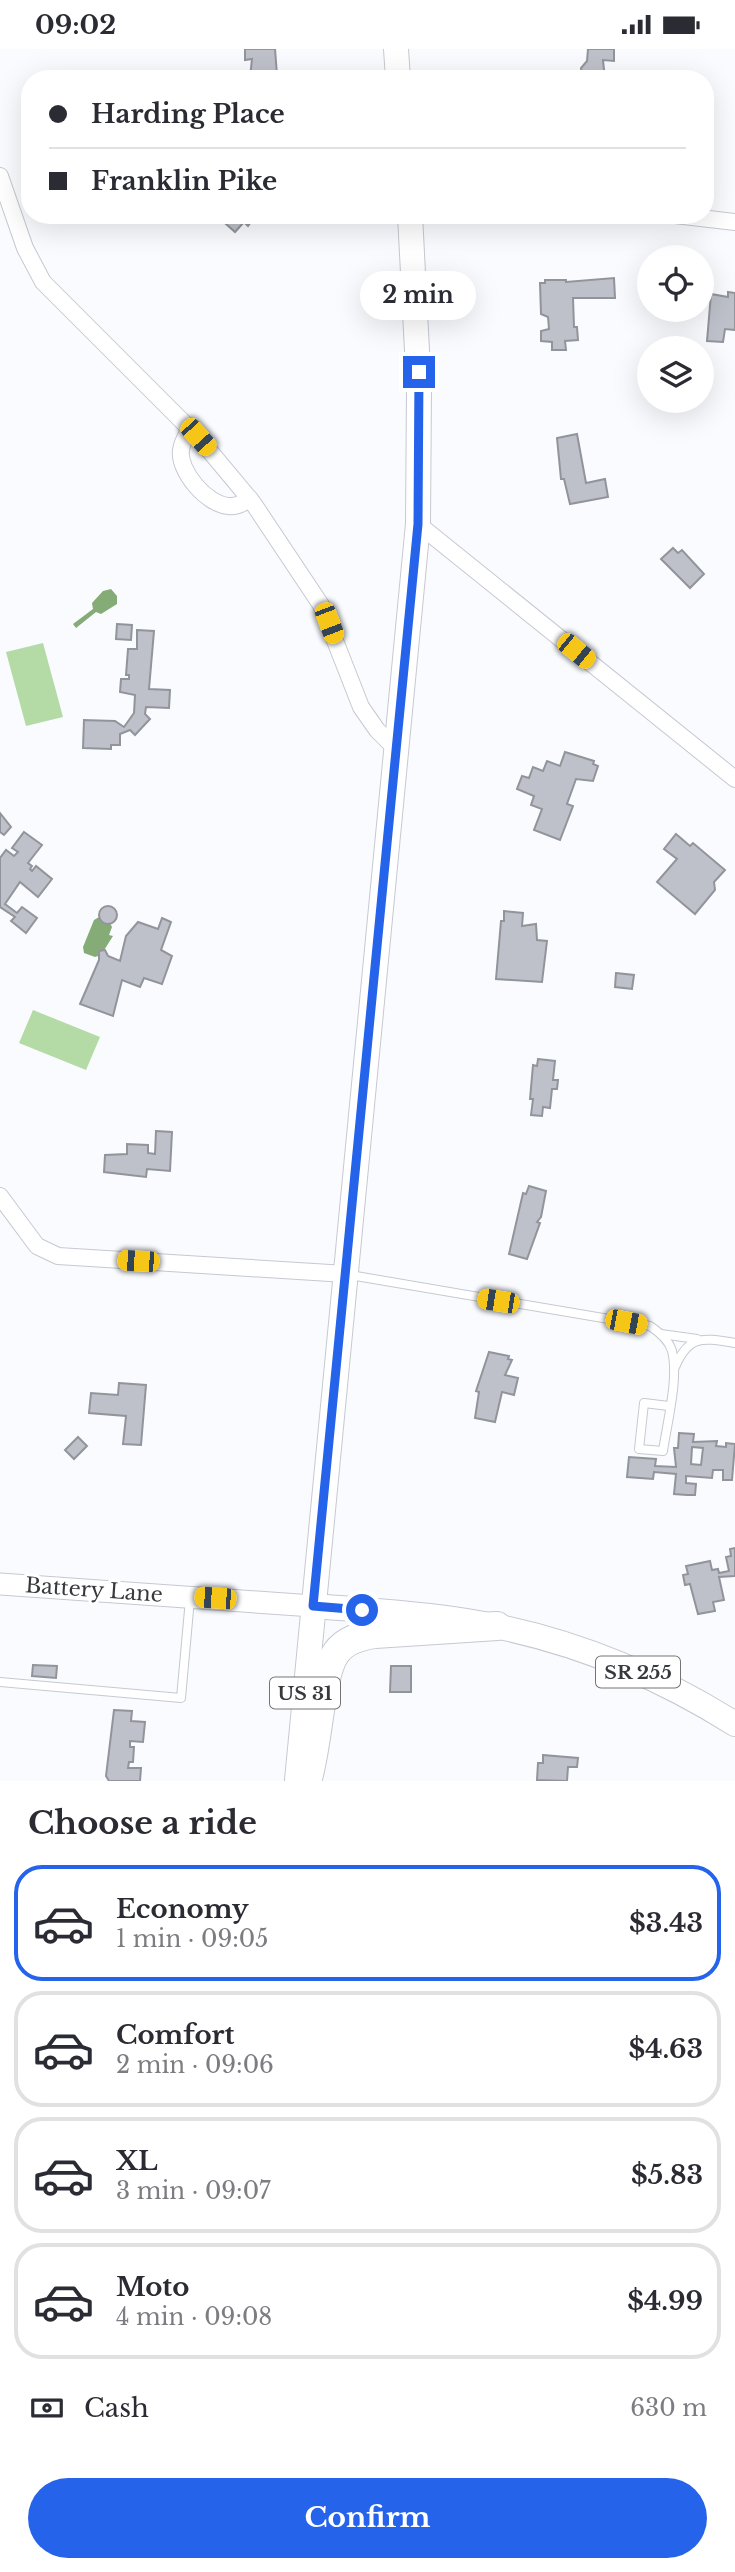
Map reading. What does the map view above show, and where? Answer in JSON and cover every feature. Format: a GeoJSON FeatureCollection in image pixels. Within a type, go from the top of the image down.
{"type":"FeatureCollection","features":[{"type":"Feature","properties":{"kind":"highway"},"geometry":{"type":"LineString","coordinates":[[307,1781],[319,1730],[327,1673],[340,1648],[362,1636],[375,1634],[497,1626]]}},
{"type":"Feature","properties":{"kind":"main road"},"geometry":{"type":"LineString","coordinates":[[396,49],[397,70]]}},
{"type":"Feature","properties":{"kind":"main road","name":"US 31"},"geometry":{"type":"LineString","coordinates":[[297,1781],[418,524],[419,389],[410,224]]}},
{"type":"Feature","properties":{"kind":"main road","name":"Battery Lane"},"geometry":{"type":"LineString","coordinates":[[0,1584],[313,1606]]}},
{"type":"Feature","properties":{"kind":"main road","name":"SR 255"},"geometry":{"type":"LineString","coordinates":[[313,1606],[444,1618],[497,1626],[563,1643],[628,1668],[692,1698],[735,1724]]}},
{"type":"Feature","properties":{"kind":"street"},"geometry":{"type":"LineString","coordinates":[[0,176],[24,248],[43,282],[190,429],[250,499],[321,605],[361,707],[377,730],[398,751]]}},
{"type":"Feature","properties":{"kind":"street"},"geometry":{"type":"LineString","coordinates":[[714,220],[735,222]]}},
{"type":"Feature","properties":{"kind":"street"},"geometry":{"type":"LineString","coordinates":[[190,429],[181,449],[181,460],[201,489],[220,505],[231,507],[250,499]]}},
{"type":"Feature","properties":{"kind":"street"},"geometry":{"type":"LineString","coordinates":[[418,524],[735,779]]}},
{"type":"Feature","properties":{"kind":"street"},"geometry":{"type":"LineString","coordinates":[[0,1196],[37,1246],[58,1256],[346,1274]]}},
{"type":"Feature","properties":{"kind":"lane"},"geometry":{"type":"LineString","coordinates":[[346,1274],[580,1313],[650,1327],[662,1334],[735,1343]]}},
{"type":"Feature","properties":{"kind":"lane"},"geometry":{"type":"LineString","coordinates":[[662,1334],[672,1349],[673,1369],[669,1406],[663,1451],[639,1449],[644,1403],[669,1406]]}},
{"type":"Feature","properties":{"kind":"lane"},"geometry":{"type":"LineString","coordinates":[[673,1369],[683,1348],[698,1339]]}},
{"type":"Feature","properties":{"kind":"lane"},"geometry":{"type":"LineString","coordinates":[[0,1682],[181,1698],[190,1596]]}},
{"type":"Feature","properties":{"kind":"shaded area"},"geometry":{"type":"Polygon","coordinates":[[[111,589],[117,596],[117,604],[101,614],[96,612],[76,628],[73,624],[93,609],[92,603],[103,591],[111,589]]]}},
{"type":"Feature","properties":{"kind":"shaded area"},"geometry":{"type":"Polygon","coordinates":[[[43,643],[63,717],[26,726],[6,652],[43,643]]]}},
{"type":"Feature","properties":{"kind":"shaded area"},"geometry":{"type":"Polygon","coordinates":[[[99,917],[109,921],[112,927],[109,935],[113,936],[101,955],[95,957],[84,953],[83,947],[94,920],[99,917]]]}},
{"type":"Feature","properties":{"kind":"shaded area"},"geometry":{"type":"Polygon","coordinates":[[[33,1010],[100,1037],[86,1070],[19,1043],[33,1010]]]}},
{"type":"Feature","properties":{"kind":"building"},"geometry":{"type":"Polygon","coordinates":[[[245,49],[275,49],[277,70],[251,70],[252,59],[245,60],[245,49]]]}},
{"type":"Feature","properties":{"kind":"building"},"geometry":{"type":"Polygon","coordinates":[[[588,49],[614,49],[614,61],[603,60],[604,70],[581,70],[587,61],[588,49]]]}},
{"type":"Feature","properties":{"kind":"building"},"geometry":{"type":"Polygon","coordinates":[[[226,224],[242,224],[235,232],[226,224]]]}},
{"type":"Feature","properties":{"kind":"building"},"geometry":{"type":"Polygon","coordinates":[[[614,278],[615,298],[573,298],[574,327],[577,327],[578,340],[565,341],[566,350],[552,350],[552,342],[541,341],[541,331],[549,329],[548,317],[541,314],[540,283],[545,283],[545,280],[566,282],[614,278]]]}},
{"type":"Feature","properties":{"kind":"building"},"geometry":{"type":"Polygon","coordinates":[[[728,292],[735,293],[735,330],[725,329],[723,342],[714,341],[714,336],[707,336],[709,322],[714,322],[714,295],[728,297],[728,292]]]}},
{"type":"Feature","properties":{"kind":"building"},"geometry":{"type":"Polygon","coordinates":[[[577,434],[586,483],[605,479],[608,497],[570,504],[564,479],[561,479],[557,438],[577,434]]]}},
{"type":"Feature","properties":{"kind":"building"},"geometry":{"type":"Polygon","coordinates":[[[673,548],[678,553],[682,550],[704,574],[690,588],[661,559],[673,548]]]}},
{"type":"Feature","properties":{"kind":"building"},"geometry":{"type":"Polygon","coordinates":[[[117,624],[132,625],[131,640],[116,639],[117,624]]]}},
{"type":"Feature","properties":{"kind":"building"},"geometry":{"type":"Polygon","coordinates":[[[137,630],[154,631],[149,689],[170,690],[169,708],[146,707],[145,714],[150,719],[135,735],[130,730],[120,734],[120,745],[111,745],[111,749],[83,748],[84,720],[115,721],[124,727],[134,713],[135,695],[120,692],[121,679],[129,679],[129,675],[126,675],[128,649],[137,649],[137,630]]]}},
{"type":"Feature","properties":{"kind":"building"},"geometry":{"type":"Polygon","coordinates":[[[565,752],[594,761],[593,764],[598,766],[593,781],[576,779],[567,804],[573,806],[560,840],[534,830],[542,809],[531,805],[534,796],[517,789],[522,776],[529,778],[533,767],[543,771],[547,761],[560,766],[565,752]]]}},
{"type":"Feature","properties":{"kind":"building"},"geometry":{"type":"Polygon","coordinates":[[[0,813],[11,827],[4,835],[0,832],[0,813]]]}},
{"type":"Feature","properties":{"kind":"building"},"geometry":{"type":"Polygon","coordinates":[[[24,832],[42,845],[28,863],[32,866],[30,869],[32,871],[36,866],[52,879],[38,897],[20,882],[5,904],[17,913],[22,907],[37,918],[26,933],[11,921],[15,917],[0,907],[0,858],[6,850],[14,856],[18,852],[12,848],[24,832]]]}},
{"type":"Feature","properties":{"kind":"building"},"geometry":{"type":"Polygon","coordinates":[[[676,834],[690,846],[693,843],[725,870],[714,882],[715,890],[695,914],[657,882],[677,859],[664,849],[676,834]]]}},
{"type":"Feature","properties":{"kind":"building"},"geometry":{"type":"Polygon","coordinates":[[[104,906],[112,906],[117,915],[115,922],[104,924],[99,919],[99,911],[104,906]]]}},
{"type":"Feature","properties":{"kind":"building"},"geometry":{"type":"Polygon","coordinates":[[[504,911],[523,913],[522,926],[536,924],[537,940],[547,941],[542,982],[496,979],[504,911]]]}},
{"type":"Feature","properties":{"kind":"building"},"geometry":{"type":"Polygon","coordinates":[[[162,918],[171,922],[161,950],[172,956],[162,984],[144,978],[140,987],[122,980],[113,1016],[80,1004],[99,960],[99,951],[105,950],[108,956],[120,961],[126,936],[138,922],[158,929],[162,918]]]}},
{"type":"Feature","properties":{"kind":"building"},"geometry":{"type":"Polygon","coordinates":[[[616,973],[634,975],[632,989],[615,987],[616,973]]]}},
{"type":"Feature","properties":{"kind":"building"},"geometry":{"type":"Polygon","coordinates":[[[538,1059],[555,1061],[553,1080],[558,1080],[557,1089],[552,1089],[550,1108],[543,1107],[542,1116],[531,1115],[533,1065],[537,1066],[538,1059]]]}},
{"type":"Feature","properties":{"kind":"building"},"geometry":{"type":"Polygon","coordinates":[[[156,1131],[172,1132],[170,1171],[147,1169],[146,1177],[104,1172],[105,1155],[127,1154],[127,1144],[148,1145],[148,1153],[155,1154],[156,1131]]]}},
{"type":"Feature","properties":{"kind":"building"},"geometry":{"type":"Polygon","coordinates":[[[529,1186],[546,1191],[541,1217],[537,1222],[540,1223],[527,1259],[509,1254],[523,1193],[526,1194],[529,1186]]]}},
{"type":"Feature","properties":{"kind":"building"},"geometry":{"type":"Polygon","coordinates":[[[489,1352],[509,1356],[508,1359],[512,1360],[505,1375],[518,1378],[514,1395],[502,1392],[495,1422],[475,1418],[479,1392],[476,1391],[489,1352]]]}},
{"type":"Feature","properties":{"kind":"building"},"geometry":{"type":"Polygon","coordinates":[[[119,1383],[146,1385],[141,1445],[123,1444],[126,1416],[89,1413],[91,1393],[118,1395],[119,1383]]]}},
{"type":"Feature","properties":{"kind":"building"},"geometry":{"type":"Polygon","coordinates":[[[679,1433],[694,1434],[693,1442],[717,1441],[716,1446],[726,1447],[726,1443],[735,1444],[732,1480],[723,1480],[723,1470],[713,1470],[712,1478],[686,1476],[686,1483],[696,1484],[695,1495],[687,1495],[674,1494],[676,1474],[654,1472],[653,1479],[627,1477],[629,1457],[656,1459],[655,1466],[676,1467],[674,1448],[678,1448],[679,1433]],[[692,1447],[691,1464],[701,1465],[703,1448],[692,1447]]]}},
{"type":"Feature","properties":{"kind":"building"},"geometry":{"type":"Polygon","coordinates":[[[78,1437],[87,1446],[74,1459],[65,1450],[78,1437]]]}},
{"type":"Feature","properties":{"kind":"building"},"geometry":{"type":"Polygon","coordinates":[[[735,1548],[735,1576],[719,1577],[724,1600],[713,1602],[715,1611],[698,1614],[690,1584],[685,1585],[683,1575],[688,1574],[686,1566],[710,1561],[712,1570],[718,1569],[719,1573],[729,1571],[726,1557],[731,1556],[730,1549],[735,1548]]]}},
{"type":"Feature","properties":{"kind":"building"},"geometry":{"type":"Polygon","coordinates":[[[33,1665],[57,1666],[56,1678],[32,1676],[33,1665]]]}},
{"type":"Feature","properties":{"kind":"building"},"geometry":{"type":"Polygon","coordinates":[[[391,1666],[411,1666],[411,1692],[390,1692],[391,1666]]]}},
{"type":"Feature","properties":{"kind":"building"},"geometry":{"type":"Polygon","coordinates":[[[114,1710],[132,1711],[131,1721],[145,1722],[143,1742],[130,1741],[130,1747],[134,1747],[133,1762],[129,1762],[128,1768],[141,1768],[140,1781],[109,1781],[106,1776],[114,1710]]]}},
{"type":"Feature","properties":{"kind":"building"},"geometry":{"type":"Polygon","coordinates":[[[543,1755],[578,1758],[577,1767],[568,1767],[567,1781],[537,1780],[538,1763],[543,1763],[543,1755]]]}},
{"type":"Feature","properties":{"kind":"route"},"geometry":{"type":"LineString","coordinates":[[362,1610],[313,1606],[371,1031],[418,524],[419,372]]}}]}
